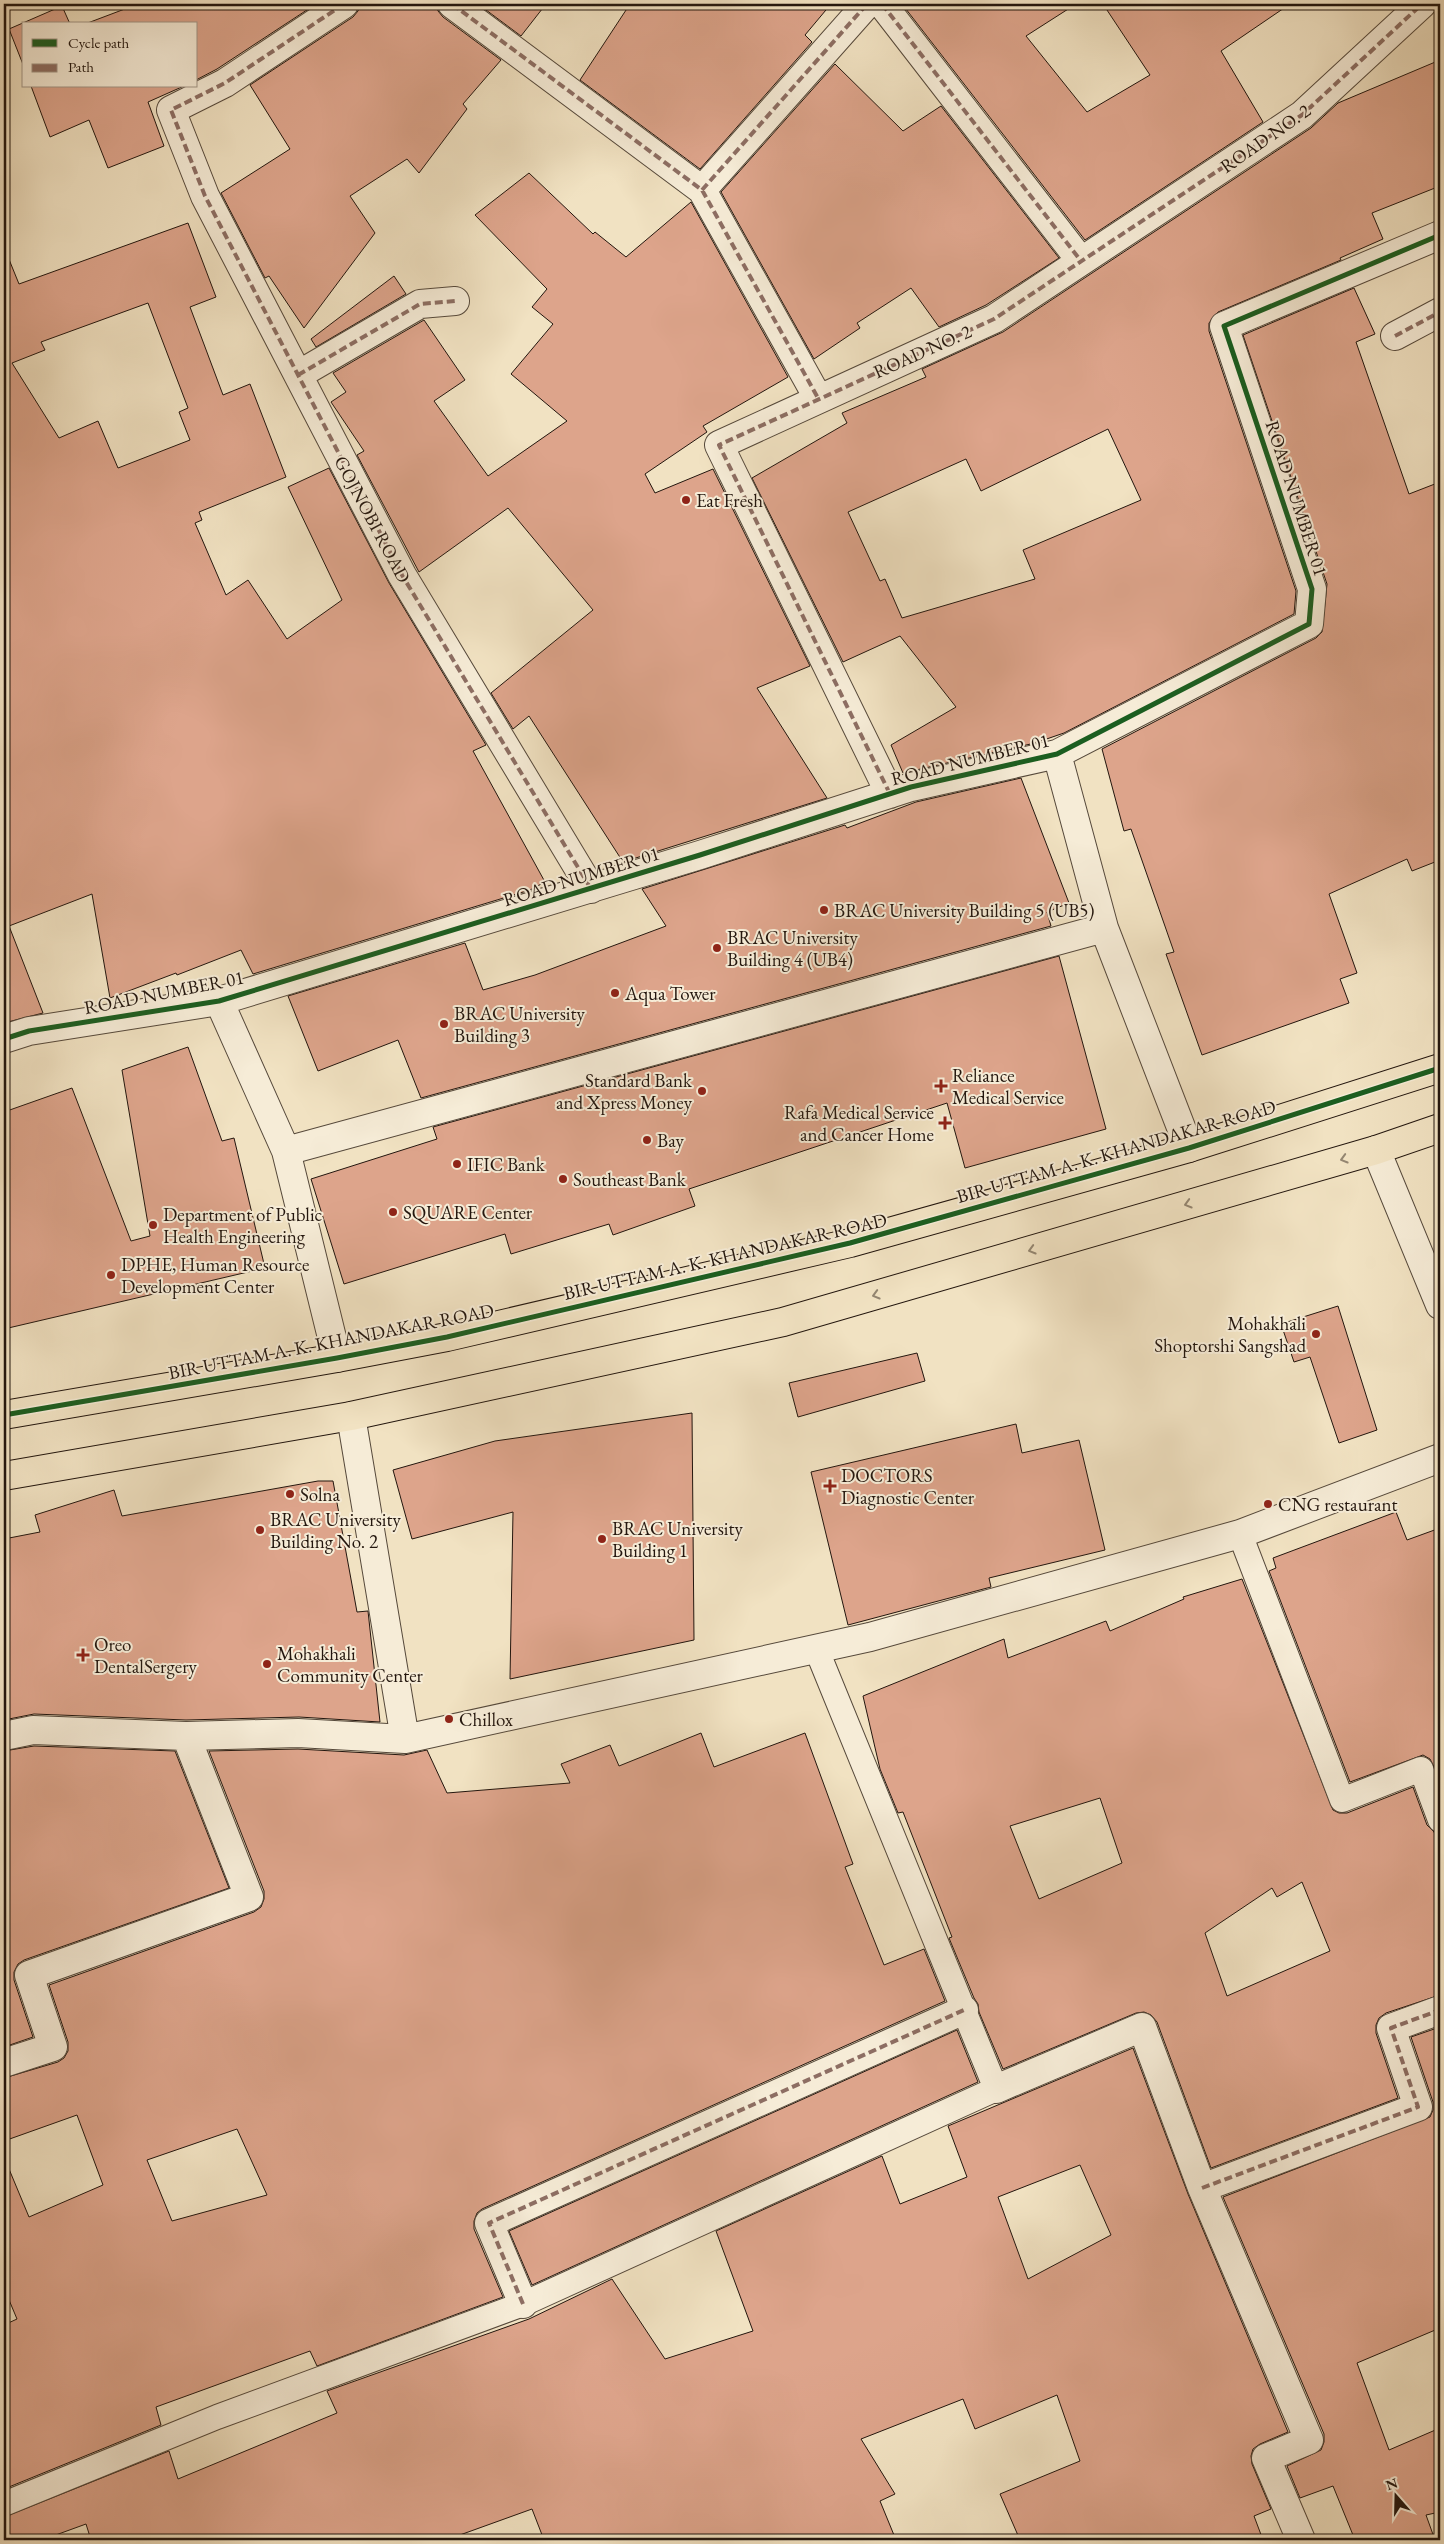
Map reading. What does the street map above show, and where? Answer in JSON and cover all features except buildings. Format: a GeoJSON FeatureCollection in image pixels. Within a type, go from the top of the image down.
{"type":"FeatureCollection","features":[{"type":"Feature","properties":{"kind":"main road","name":"BIR UTTAM A. K. KHANDAKAR ROAD"},"geometry":{"type":"LineString","coordinates":[[4,1415],[337,1358],[447,1337],[850,1244],[1190,1148],[1440,1068]]}},
{"type":"Feature","properties":{"kind":"main road"},"geometry":{"type":"LineString","coordinates":[[4,1476],[351,1416],[783,1322],[1376,1150],[1440,1128]]}},
{"type":"Feature","properties":{"kind":"street","name":"GOJNOBI ROAD"},"geometry":{"type":"LineString","coordinates":[[344,4],[225,83],[171,110],[205,196],[402,575],[591,889]]}},
{"type":"Feature","properties":{"kind":"street"},"geometry":{"type":"LineString","coordinates":[[452,4],[702,190],[818,398]]}},
{"type":"Feature","properties":{"kind":"street"},"geometry":{"type":"LineString","coordinates":[[702,190],[867,4]]}},
{"type":"Feature","properties":{"kind":"street"},"geometry":{"type":"LineString","coordinates":[[882,4],[1081,261]]}},
{"type":"Feature","properties":{"kind":"street","name":"ROAD NO. 2"},"geometry":{"type":"LineString","coordinates":[[890,794],[719,444],[994,319],[1302,115],[1422,4]]}},
{"type":"Feature","properties":{"kind":"street","name":"ROAD NUMBER 01"},"geometry":{"type":"LineString","coordinates":[[4,1039],[29,1031],[219,1001],[591,889],[911,787],[1057,754],[1308,624],[1312,589],[1224,326],[1440,235]]}},
{"type":"Feature","properties":{"kind":"street"},"geometry":{"type":"LineString","coordinates":[[298,375],[420,304],[454,301]]}},
{"type":"Feature","properties":{"kind":"street"},"geometry":{"type":"LineString","coordinates":[[1395,336],[1440,312]]}},
{"type":"Feature","properties":{"kind":"street"},"geometry":{"type":"LineString","coordinates":[[1057,754],[1104,928],[1190,1148]]}},
{"type":"Feature","properties":{"kind":"street"},"geometry":{"type":"LineString","coordinates":[[286,1151],[1104,928]]}},
{"type":"Feature","properties":{"kind":"street"},"geometry":{"type":"LineString","coordinates":[[219,1001],[286,1151],[337,1358]]}},
{"type":"Feature","properties":{"kind":"street"},"geometry":{"type":"LineString","coordinates":[[1376,1150],[1440,1305]]}},
{"type":"Feature","properties":{"kind":"street"},"geometry":{"type":"LineString","coordinates":[[351,1416],[405,1739]]}},
{"type":"Feature","properties":{"kind":"street"},"geometry":{"type":"LineString","coordinates":[[4,1736],[33,1730],[186,1736],[298,1733],[405,1739],[870,1637],[1240,1534],[1440,1458]]}},
{"type":"Feature","properties":{"kind":"street"},"geometry":{"type":"LineString","coordinates":[[4,2064],[53,2047],[30,1975],[249,1896],[186,1736]]}},
{"type":"Feature","properties":{"kind":"street"},"geometry":{"type":"LineString","coordinates":[[523,2304],[489,2223],[964,2010]]}},
{"type":"Feature","properties":{"kind":"street"},"geometry":{"type":"LineString","coordinates":[[1202,2188],[1418,2107],[1390,2028],[1440,2010]]}},
{"type":"Feature","properties":{"kind":"street"},"geometry":{"type":"LineString","coordinates":[[996,2089],[1142,2027],[1202,2188],[1309,2440],[1266,2458],[1301,2540]]}},
{"type":"Feature","properties":{"kind":"lane"},"geometry":{"type":"LineString","coordinates":[[1240,1534],[1342,1800],[1421,1769],[1440,1820]]}},
{"type":"Feature","properties":{"kind":"lane"},"geometry":{"type":"LineString","coordinates":[[4,2504],[217,2417],[523,2304],[996,2089],[816,1648]]}},
{"type":"Feature","properties":{"kind":"marked path"},"geometry":{"type":"LineString","coordinates":[[344,4],[225,83],[171,110],[205,196],[402,575],[591,889]]}},
{"type":"Feature","properties":{"kind":"marked path"},"geometry":{"type":"LineString","coordinates":[[452,4],[702,190],[818,398]]}},
{"type":"Feature","properties":{"kind":"marked path"},"geometry":{"type":"LineString","coordinates":[[702,190],[867,4]]}},
{"type":"Feature","properties":{"kind":"marked path"},"geometry":{"type":"LineString","coordinates":[[882,4],[1081,261]]}},
{"type":"Feature","properties":{"kind":"marked path"},"geometry":{"type":"LineString","coordinates":[[890,794],[719,445],[994,319],[1302,115],[1422,4]]}},
{"type":"Feature","properties":{"kind":"marked path"},"geometry":{"type":"LineString","coordinates":[[298,375],[420,304],[455,301]]}},
{"type":"Feature","properties":{"kind":"marked path"},"geometry":{"type":"LineString","coordinates":[[1395,336],[1440,312]]}},
{"type":"Feature","properties":{"kind":"marked path"},"geometry":{"type":"LineString","coordinates":[[523,2304],[489,2223],[964,2010]]}},
{"type":"Feature","properties":{"kind":"marked path"},"geometry":{"type":"LineString","coordinates":[[1202,2188],[1418,2107],[1391,2028],[1440,2010]]}},
{"type":"Feature","properties":{"kind":"cycle path"},"geometry":{"type":"LineString","coordinates":[[4,1039],[29,1031],[219,1001],[700,855],[911,787],[1057,754],[1309,624],[1312,589],[1224,326],[1440,235]]}},
{"type":"Feature","properties":{"kind":"cycle path"},"geometry":{"type":"LineString","coordinates":[[4,1415],[337,1358],[447,1337],[850,1243],[1189,1148],[1440,1068]]}},
{"type":"Feature","properties":{"kind":"place","name":"Eat Fresh"},"geometry":{"type":"Point","coordinates":[686,500]}},
{"type":"Feature","properties":{"kind":"place","name":"BRAC University Building 5 (UB5)"},"geometry":{"type":"Point","coordinates":[824,910]}},
{"type":"Feature","properties":{"kind":"place","name":"BRAC University Building 4 (UB4)"},"geometry":{"type":"Point","coordinates":[717,948]}},
{"type":"Feature","properties":{"kind":"place","name":"Aqua Tower"},"geometry":{"type":"Point","coordinates":[615,993]}},
{"type":"Feature","properties":{"kind":"place","name":"BRAC University Building 3"},"geometry":{"type":"Point","coordinates":[444,1024]}},
{"type":"Feature","properties":{"kind":"place","name":"Reliance Medical Service"},"geometry":{"type":"Point","coordinates":[941,1086]}},
{"type":"Feature","properties":{"kind":"place","name":"Standard Bank and Xpress Money"},"geometry":{"type":"Point","coordinates":[702,1091]}},
{"type":"Feature","properties":{"kind":"place","name":"Rafa Medical Service and Cancer Home"},"geometry":{"type":"Point","coordinates":[945,1123]}},
{"type":"Feature","properties":{"kind":"place","name":"Bay"},"geometry":{"type":"Point","coordinates":[647,1140]}},
{"type":"Feature","properties":{"kind":"place","name":"IFIC Bank"},"geometry":{"type":"Point","coordinates":[457,1164]}},
{"type":"Feature","properties":{"kind":"place","name":"Southeast Bank"},"geometry":{"type":"Point","coordinates":[563,1179]}},
{"type":"Feature","properties":{"kind":"place","name":"SQUARE Center"},"geometry":{"type":"Point","coordinates":[393,1212]}},
{"type":"Feature","properties":{"kind":"place","name":"Department of Public Health Engineering"},"geometry":{"type":"Point","coordinates":[153,1225]}},
{"type":"Feature","properties":{"kind":"place","name":"DPHE, Human Resource Development Center"},"geometry":{"type":"Point","coordinates":[111,1275]}},
{"type":"Feature","properties":{"kind":"place","name":"Mohakhali Shoptorshi Sangshad"},"geometry":{"type":"Point","coordinates":[1316,1334]}},
{"type":"Feature","properties":{"kind":"place","name":"DOCTORS Diagnostic Center"},"geometry":{"type":"Point","coordinates":[830,1486]}},
{"type":"Feature","properties":{"kind":"place","name":"Solna"},"geometry":{"type":"Point","coordinates":[290,1494]}},
{"type":"Feature","properties":{"kind":"place","name":"CNG restaurant"},"geometry":{"type":"Point","coordinates":[1268,1504]}},
{"type":"Feature","properties":{"kind":"place","name":"BRAC University Building No. 2"},"geometry":{"type":"Point","coordinates":[260,1530]}},
{"type":"Feature","properties":{"kind":"place","name":"BRAC University Building 1"},"geometry":{"type":"Point","coordinates":[602,1539]}},
{"type":"Feature","properties":{"kind":"place","name":"Oreo DentalSergery"},"geometry":{"type":"Point","coordinates":[83,1655]}},
{"type":"Feature","properties":{"kind":"place","name":"Mohakhali Community Center"},"geometry":{"type":"Point","coordinates":[267,1664]}},
{"type":"Feature","properties":{"kind":"place","name":"Chillox"},"geometry":{"type":"Point","coordinates":[449,1719]}}]}
